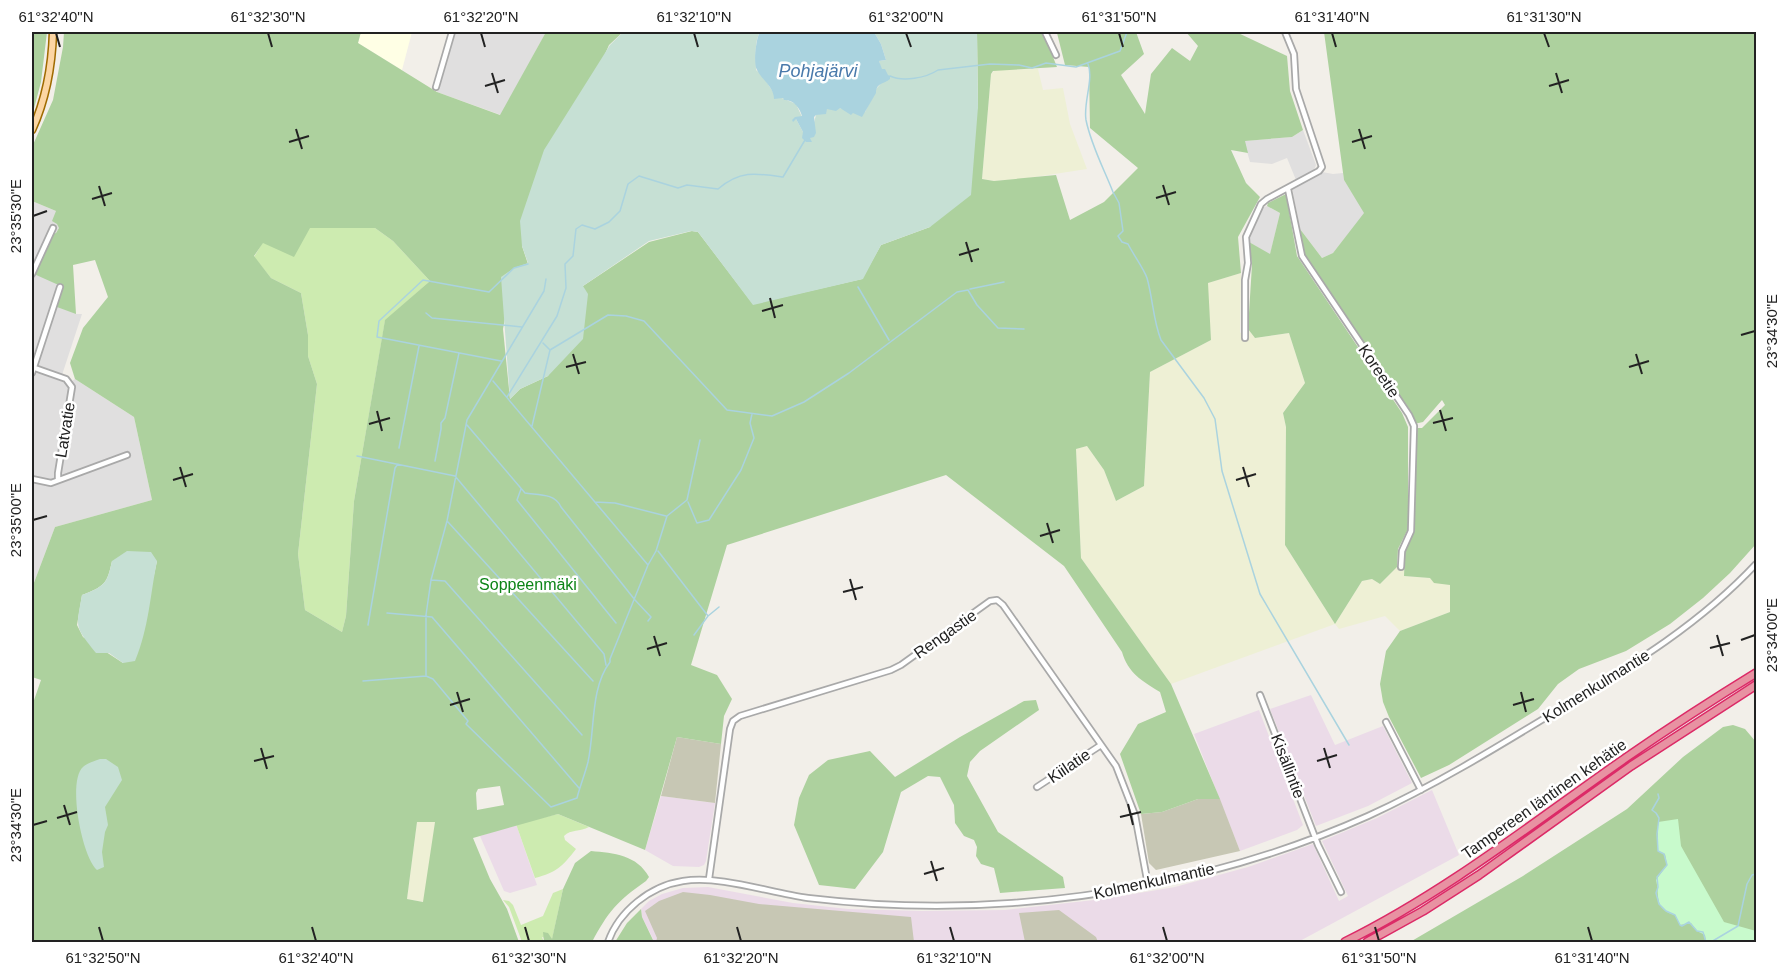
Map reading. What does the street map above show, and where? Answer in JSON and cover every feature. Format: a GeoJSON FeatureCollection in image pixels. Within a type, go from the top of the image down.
{"type":"FeatureCollection","features":[{"type":"Feature","properties":{"kind":"highway","name":"Tampereen läntinen kehätie"},"geometry":{"type":"LineString","coordinates":[[1345,942],[1418,903],[1636,751],[1756,673]]}},
{"type":"Feature","properties":{"kind":"highway","name":"Tampereen läntinen kehätie"},"geometry":{"type":"LineString","coordinates":[[1366,942],[1423,911],[1479,875],[1631,766],[1756,685]]}},
{"type":"Feature","properties":{"kind":"main road"},"geometry":{"type":"LineString","coordinates":[[32,130],[46,91],[53,32]]}},
{"type":"Feature","properties":{"kind":"street"},"geometry":{"type":"LineString","coordinates":[[436,87],[452,32]]}},
{"type":"Feature","properties":{"kind":"street"},"geometry":{"type":"LineString","coordinates":[[1045,32],[1056,55]]}},
{"type":"Feature","properties":{"kind":"street"},"geometry":{"type":"LineString","coordinates":[[1245,338],[1245,280],[1248,263],[1246,237],[1261,204],[1319,171],[1322,167],[1296,88],[1294,54],[1285,32]]}},
{"type":"Feature","properties":{"kind":"street","name":"Koreetie"},"geometry":{"type":"LineString","coordinates":[[1287,189],[1302,256],[1409,415],[1413,426],[1411,531],[1402,551],[1401,567]]}},
{"type":"Feature","properties":{"kind":"street"},"geometry":{"type":"LineString","coordinates":[[32,274],[53,228]]}},
{"type":"Feature","properties":{"kind":"street"},"geometry":{"type":"LineString","coordinates":[[32,369],[60,287]]}},
{"type":"Feature","properties":{"kind":"street","name":"Latvatie"},"geometry":{"type":"LineString","coordinates":[[32,369],[69,380],[72,387],[58,480]]}},
{"type":"Feature","properties":{"kind":"street"},"geometry":{"type":"LineString","coordinates":[[32,479],[51,483],[127,455]]}},
{"type":"Feature","properties":{"kind":"street","name":"Kolmenkulmantie"},"geometry":{"type":"LineString","coordinates":[[608,942],[620,919],[645,896],[674,883],[709,879],[808,898],[854,902],[927,905],[1030,902],[1087,896],[1148,885],[1248,860],[1370,815],[1421,790],[1531,726],[1673,638],[1719,602],[1756,564]]}},
{"type":"Feature","properties":{"kind":"street","name":"Rengastie"},"geometry":{"type":"LineString","coordinates":[[709,879],[733,721],[740,716],[891,670],[990,601],[997,600],[1003,605],[1116,766],[1131,801],[1148,885]]}},
{"type":"Feature","properties":{"kind":"street","name":"Kisällintie"},"geometry":{"type":"LineString","coordinates":[[1260,695],[1315,837],[1341,892]]}},
{"type":"Feature","properties":{"kind":"street"},"geometry":{"type":"LineString","coordinates":[[1386,722],[1421,790]]}},
{"type":"Feature","properties":{"kind":"street","name":"Kiilatie"},"geometry":{"type":"LineString","coordinates":[[1037,787],[1101,745]]}},
{"type":"Feature","properties":{"kind":"shaded area"},"geometry":{"type":"Polygon","coordinates":[[[361,32],[412,32],[402,70],[358,43],[361,32]]]}},
{"type":"Feature","properties":{"kind":"shaded area"},"geometry":{"type":"Polygon","coordinates":[[[454,32],[546,32],[501,115],[437,92],[454,32]]]}},
{"type":"Feature","properties":{"kind":"shaded area"},"geometry":{"type":"Polygon","coordinates":[[[623,32],[760,32],[756,45],[756,70],[775,95],[796,104],[802,117],[796,119],[803,132],[810,138],[816,115],[827,109],[840,108],[853,113],[865,112],[876,89],[888,76],[881,69],[879,61],[886,60],[874,32],[977,32],[978,107],[971,195],[930,227],[881,245],[863,279],[753,305],[698,232],[691,231],[649,241],[583,286],[588,294],[583,339],[548,376],[520,389],[510,399],[501,277],[514,268],[528,263],[522,246],[520,221],[544,150],[610,45],[623,32]]]}},
{"type":"Feature","properties":{"kind":"shaded area"},"geometry":{"type":"Polygon","coordinates":[[[1038,69],[1043,90],[1063,88],[1070,124],[1087,169],[1022,179],[994,181],[982,179],[991,74],[995,70],[1038,69]]]}},
{"type":"Feature","properties":{"kind":"shaded area"},"geometry":{"type":"Polygon","coordinates":[[[1303,130],[1316,165],[1314,170],[1296,180],[1287,158],[1272,164],[1250,162],[1244,141],[1292,137],[1303,130]]]}},
{"type":"Feature","properties":{"kind":"shaded area"},"geometry":{"type":"Polygon","coordinates":[[[1322,172],[1343,173],[1344,180],[1365,213],[1333,253],[1322,258],[1300,229],[1292,188],[1322,172]]]}},
{"type":"Feature","properties":{"kind":"shaded area"},"geometry":{"type":"Polygon","coordinates":[[[32,201],[56,211],[59,228],[56,233],[64,287],[76,314],[82,314],[62,375],[32,365],[32,201]]]}},
{"type":"Feature","properties":{"kind":"shaded area"},"geometry":{"type":"Polygon","coordinates":[[[1267,206],[1280,213],[1270,255],[1249,242],[1248,236],[1262,208],[1267,206]]]}},
{"type":"Feature","properties":{"kind":"shaded area"},"geometry":{"type":"Polygon","coordinates":[[[1241,273],[1240,333],[1248,329],[1255,338],[1289,333],[1305,383],[1283,413],[1286,427],[1285,545],[1335,624],[1171,684],[1081,558],[1076,449],[1087,446],[1104,470],[1116,501],[1144,486],[1150,372],[1211,340],[1207,283],[1241,273]]]}},
{"type":"Feature","properties":{"kind":"shaded area"},"geometry":{"type":"Polygon","coordinates":[[[32,370],[68,384],[75,379],[134,417],[152,500],[55,527],[32,588],[32,370]]]}},
{"type":"Feature","properties":{"kind":"shaded area"},"geometry":{"type":"Polygon","coordinates":[[[127,551],[151,552],[157,561],[140,648],[135,661],[123,663],[109,653],[96,653],[80,631],[78,621],[82,595],[104,583],[112,561],[127,551]]]}},
{"type":"Feature","properties":{"kind":"shaded area"},"geometry":{"type":"Polygon","coordinates":[[[1397,567],[1404,567],[1404,576],[1431,578],[1450,585],[1450,612],[1400,631],[1385,616],[1339,629],[1335,624],[1362,581],[1372,579],[1380,584],[1397,567]]]}},
{"type":"Feature","properties":{"kind":"shaded area"},"geometry":{"type":"Polygon","coordinates":[[[1311,695],[1335,745],[1383,726],[1412,783],[1368,806],[1316,826],[1270,709],[1311,695]]]}},
{"type":"Feature","properties":{"kind":"shaded area"},"geometry":{"type":"Polygon","coordinates":[[[1259,710],[1303,825],[1297,830],[1240,851],[1194,734],[1259,710]]]}},
{"type":"Feature","properties":{"kind":"shaded area"},"geometry":{"type":"Polygon","coordinates":[[[677,737],[721,744],[715,803],[661,796],[677,737]]]}},
{"type":"Feature","properties":{"kind":"shaded area"},"geometry":{"type":"Polygon","coordinates":[[[100,759],[106,759],[118,767],[122,780],[105,807],[108,825],[102,852],[104,867],[97,870],[91,862],[82,835],[78,819],[76,787],[78,775],[83,767],[100,759]]]}},
{"type":"Feature","properties":{"kind":"shaded area"},"geometry":{"type":"Polygon","coordinates":[[[1432,790],[1459,855],[1298,942],[647,942],[653,939],[642,917],[641,909],[649,901],[662,894],[683,888],[708,887],[793,903],[848,909],[1005,910],[1103,899],[1175,887],[1248,867],[1313,844],[1339,901],[1348,896],[1322,841],[1377,818],[1432,790]]]}},
{"type":"Feature","properties":{"kind":"shaded area"},"geometry":{"type":"Polygon","coordinates":[[[661,796],[715,803],[704,865],[699,867],[673,866],[645,850],[661,796]]]}},
{"type":"Feature","properties":{"kind":"shaded area"},"geometry":{"type":"Polygon","coordinates":[[[1198,799],[1220,799],[1240,851],[1156,870],[1149,863],[1141,814],[1162,812],[1198,799]]]}},
{"type":"Feature","properties":{"kind":"shaded area"},"geometry":{"type":"Polygon","coordinates":[[[417,822],[435,822],[424,902],[407,899],[417,822]]]}},
{"type":"Feature","properties":{"kind":"shaded area"},"geometry":{"type":"Polygon","coordinates":[[[516,824],[537,885],[510,893],[504,891],[480,836],[516,824]]]}},
{"type":"Feature","properties":{"kind":"shaded area"},"geometry":{"type":"Polygon","coordinates":[[[683,892],[759,904],[911,917],[914,942],[656,942],[657,938],[645,911],[659,901],[683,892]]]}},
{"type":"Feature","properties":{"kind":"shaded area"},"geometry":{"type":"Polygon","coordinates":[[[1059,910],[1096,937],[1098,942],[1025,942],[1019,913],[1059,910]]]}},
{"type":"Feature","properties":{"kind":"green space"},"geometry":{"type":"Polygon","coordinates":[[[32,32],[47,32],[41,82],[32,116],[32,32]]]}},
{"type":"Feature","properties":{"kind":"green space","name":"Soppeenmäki"},"geometry":{"type":"Polygon","coordinates":[[[64,32],[361,32],[358,43],[437,92],[500,115],[546,32],[623,32],[609,45],[522,246],[528,264],[514,268],[503,329],[510,399],[520,389],[548,376],[583,286],[649,242],[692,231],[698,232],[753,304],[862,279],[881,245],[930,227],[978,107],[977,32],[1043,32],[1057,67],[993,71],[982,179],[994,181],[1056,175],[1070,220],[1104,202],[1138,168],[1090,128],[1089,67],[1065,65],[1057,33],[1136,32],[1144,54],[1121,75],[1145,114],[1151,74],[1172,48],[1190,61],[1198,46],[1186,32],[1236,32],[1287,56],[1290,91],[1303,130],[1292,137],[1245,141],[1248,153],[1231,150],[1246,183],[1260,197],[1238,237],[1241,273],[1208,283],[1211,340],[1150,372],[1144,486],[1116,501],[1104,470],[1087,446],[1076,449],[1081,558],[1171,684],[1220,799],[1198,799],[1162,812],[1141,814],[1120,754],[1138,724],[1166,712],[1160,692],[1142,680],[1128,666],[1122,652],[1064,566],[946,475],[727,545],[691,665],[717,675],[732,699],[724,716],[721,744],[677,737],[645,850],[558,814],[473,838],[490,879],[507,909],[519,942],[32,942],[32,706],[41,680],[32,677],[32,588],[55,527],[152,500],[134,417],[75,379],[70,363],[83,328],[108,297],[95,260],[73,265],[76,314],[57,307],[63,287],[34,274],[50,235],[56,233],[59,228],[52,221],[56,211],[32,201],[32,147],[53,100],[64,32]],[[310,228],[294,257],[263,243],[254,256],[271,278],[301,293],[308,335],[308,356],[317,384],[298,554],[305,610],[342,632],[346,616],[354,501],[385,320],[430,281],[393,241],[375,228],[310,228]],[[112,561],[104,583],[82,595],[77,625],[83,637],[123,663],[157,561],[112,561]],[[500,786],[478,789],[476,793],[477,810],[504,805],[500,786]],[[417,822],[407,899],[423,902],[435,822],[417,822]]]}},
{"type":"Feature","properties":{"kind":"green space"},"geometry":{"type":"Polygon","coordinates":[[[1324,32],[1756,32],[1756,544],[1730,573],[1670,624],[1626,651],[1579,669],[1558,684],[1538,709],[1449,765],[1421,778],[1389,717],[1383,702],[1380,684],[1386,651],[1400,631],[1450,612],[1450,585],[1434,583],[1430,578],[1404,576],[1405,550],[1414,530],[1415,428],[1422,428],[1445,405],[1442,400],[1423,422],[1414,424],[1408,407],[1353,331],[1304,254],[1300,229],[1322,258],[1333,253],[1364,213],[1344,180],[1324,32]]]}},
{"type":"Feature","properties":{"kind":"green space"},"geometry":{"type":"Polygon","coordinates":[[[1286,194],[1297,256],[1402,413],[1408,427],[1408,529],[1398,549],[1397,567],[1380,584],[1372,579],[1362,581],[1335,624],[1285,545],[1286,427],[1283,413],[1305,383],[1289,333],[1255,338],[1248,329],[1252,265],[1249,242],[1270,254],[1280,213],[1267,206],[1268,203],[1286,194]]]}},
{"type":"Feature","properties":{"kind":"green space"},"geometry":{"type":"Polygon","coordinates":[[[309,228],[375,228],[393,241],[430,281],[385,321],[354,501],[346,616],[342,632],[305,610],[298,554],[317,384],[308,356],[308,335],[301,293],[271,278],[254,257],[263,242],[309,228]]]}},
{"type":"Feature","properties":{"kind":"green space"},"geometry":{"type":"Polygon","coordinates":[[[1036,700],[1039,710],[980,751],[970,762],[967,776],[998,832],[1063,877],[1065,888],[1000,893],[994,868],[981,864],[976,856],[977,847],[974,840],[964,836],[955,823],[954,805],[940,777],[928,776],[901,792],[883,852],[855,889],[819,885],[794,825],[799,798],[809,775],[828,760],[870,751],[895,777],[1024,701],[1036,700]]]}},
{"type":"Feature","properties":{"kind":"green space"},"geometry":{"type":"Polygon","coordinates":[[[1733,725],[1745,729],[1756,742],[1756,942],[1410,942],[1523,876],[1627,809],[1683,757],[1723,727],[1733,725]]]}},
{"type":"Feature","properties":{"kind":"green space"},"geometry":{"type":"Polygon","coordinates":[[[558,814],[589,827],[564,836],[565,840],[576,849],[558,868],[535,878],[516,824],[558,814]]]}},
{"type":"Feature","properties":{"kind":"green space"},"geometry":{"type":"Polygon","coordinates":[[[1678,819],[1681,846],[1724,922],[1756,931],[1756,942],[1706,942],[1705,935],[1697,931],[1691,923],[1680,925],[1675,915],[1660,905],[1656,880],[1667,865],[1665,854],[1658,851],[1658,822],[1678,819]]]}},
{"type":"Feature","properties":{"kind":"green space"},"geometry":{"type":"Polygon","coordinates":[[[591,851],[624,856],[638,864],[649,877],[614,908],[592,942],[544,942],[543,932],[548,933],[552,939],[563,889],[575,863],[591,851]]]}},
{"type":"Feature","properties":{"kind":"green space"},"geometry":{"type":"Polygon","coordinates":[[[563,889],[552,940],[542,937],[544,942],[522,942],[509,907],[503,900],[513,905],[521,925],[543,916],[553,893],[563,889]]]}},
{"type":"Feature","properties":{"kind":"green space"},"geometry":{"type":"Polygon","coordinates":[[[641,909],[642,917],[653,940],[615,942],[627,923],[641,909]]]}},
{"type":"Feature","properties":{"kind":"water","name":"Pohjajärvi"},"geometry":{"type":"Polygon","coordinates":[[[760,32],[874,32],[886,60],[879,61],[890,79],[877,87],[862,117],[853,113],[851,115],[840,108],[836,111],[827,109],[826,114],[816,115],[814,117],[816,133],[810,138],[812,142],[806,142],[802,138],[803,132],[796,119],[793,122],[792,120],[802,116],[798,107],[783,98],[774,99],[770,87],[757,70],[755,62],[760,32]]]}},
{"type":"Feature","properties":{"kind":"waterway"},"geometry":{"type":"LineString","coordinates":[[890,76],[901,79],[914,78],[938,70],[990,64],[1032,68],[1046,63],[1076,67],[1120,51],[1127,32]]}},
{"type":"Feature","properties":{"kind":"waterway"},"geometry":{"type":"LineString","coordinates":[[1088,64],[1090,77],[1086,120],[1094,148],[1119,203],[1123,231],[1118,236],[1122,242],[1128,244],[1146,274],[1161,340],[1204,398],[1215,419],[1222,471],[1260,594],[1349,745]]}},
{"type":"Feature","properties":{"kind":"waterway"},"geometry":{"type":"LineString","coordinates":[[507,397],[557,316],[566,288],[565,264],[573,256],[576,229],[582,225],[595,229],[609,222],[620,211],[628,184],[639,176],[678,188],[687,185],[718,189],[734,179],[749,174],[783,177],[805,140]]}},
{"type":"Feature","properties":{"kind":"waterway"},"geometry":{"type":"LineString","coordinates":[[501,361],[377,337],[379,321],[423,280],[489,292],[514,268],[528,264]]}},
{"type":"Feature","properties":{"kind":"waterway"},"geometry":{"type":"LineString","coordinates":[[426,675],[426,615],[431,580],[447,521],[467,420],[544,291],[546,279]]}},
{"type":"Feature","properties":{"kind":"waterway"},"geometry":{"type":"LineString","coordinates":[[970,289],[1004,282]]}},
{"type":"Feature","properties":{"kind":"waterway"},"geometry":{"type":"LineString","coordinates":[[858,287],[889,340]]}},
{"type":"Feature","properties":{"kind":"waterway"},"geometry":{"type":"LineString","coordinates":[[550,350],[608,315],[626,316],[644,321],[727,410],[772,416],[804,402],[849,373],[957,292],[968,290],[977,305],[998,328],[1024,329]]}},
{"type":"Feature","properties":{"kind":"waterway"},"geometry":{"type":"LineString","coordinates":[[426,313],[432,318],[522,327]]}},
{"type":"Feature","properties":{"kind":"waterway"},"geometry":{"type":"LineString","coordinates":[[532,426],[550,350],[543,343]]}},
{"type":"Feature","properties":{"kind":"waterway"},"geometry":{"type":"LineString","coordinates":[[399,448],[419,346]]}},
{"type":"Feature","properties":{"kind":"waterway"},"geometry":{"type":"LineString","coordinates":[[435,461],[441,423],[445,418],[459,353]]}},
{"type":"Feature","properties":{"kind":"waterway"},"geometry":{"type":"LineString","coordinates":[[493,381],[648,565]]}},
{"type":"Feature","properties":{"kind":"waterway"},"geometry":{"type":"LineString","coordinates":[[688,502],[697,523],[709,520],[741,470],[754,438],[750,423],[752,414]]}},
{"type":"Feature","properties":{"kind":"waterway"},"geometry":{"type":"LineString","coordinates":[[467,425],[525,493],[550,497],[558,502],[651,617],[648,621]]}},
{"type":"Feature","properties":{"kind":"waterway"},"geometry":{"type":"LineString","coordinates":[[363,681],[426,676],[433,679],[468,721],[466,724],[551,807],[577,798],[588,762],[599,684],[648,565],[656,551],[667,516],[687,500],[700,440]]}},
{"type":"Feature","properties":{"kind":"waterway"},"geometry":{"type":"LineString","coordinates":[[357,456],[455,476],[604,654],[606,665]]}},
{"type":"Feature","properties":{"kind":"waterway"},"geometry":{"type":"LineString","coordinates":[[368,625],[395,468],[398,464]]}},
{"type":"Feature","properties":{"kind":"waterway"},"geometry":{"type":"LineString","coordinates":[[521,489],[517,500],[616,623]]}},
{"type":"Feature","properties":{"kind":"waterway"},"geometry":{"type":"LineString","coordinates":[[595,502],[615,503],[666,516]]}},
{"type":"Feature","properties":{"kind":"waterway"},"geometry":{"type":"LineString","coordinates":[[448,522],[593,681]]}},
{"type":"Feature","properties":{"kind":"waterway"},"geometry":{"type":"LineString","coordinates":[[658,551],[708,616]]}},
{"type":"Feature","properties":{"kind":"waterway"},"geometry":{"type":"LineString","coordinates":[[431,580],[445,581],[582,735]]}},
{"type":"Feature","properties":{"kind":"waterway"},"geometry":{"type":"LineString","coordinates":[[694,635],[708,616],[719,607]]}},
{"type":"Feature","properties":{"kind":"waterway"},"geometry":{"type":"LineString","coordinates":[[387,613],[432,617],[579,788]]}},
{"type":"Feature","properties":{"kind":"waterway"},"geometry":{"type":"LineString","coordinates":[[1658,794],[1659,798],[1652,810],[1659,818],[1658,851],[1664,854],[1667,865],[1657,877],[1656,893],[1659,904],[1666,911],[1675,915],[1680,925],[1689,922],[1697,931],[1703,932],[1706,942]]}},
{"type":"Feature","properties":{"kind":"waterway"},"geometry":{"type":"LineString","coordinates":[[1711,942],[1738,926],[1747,884],[1752,875],[1756,874]]}}]}
